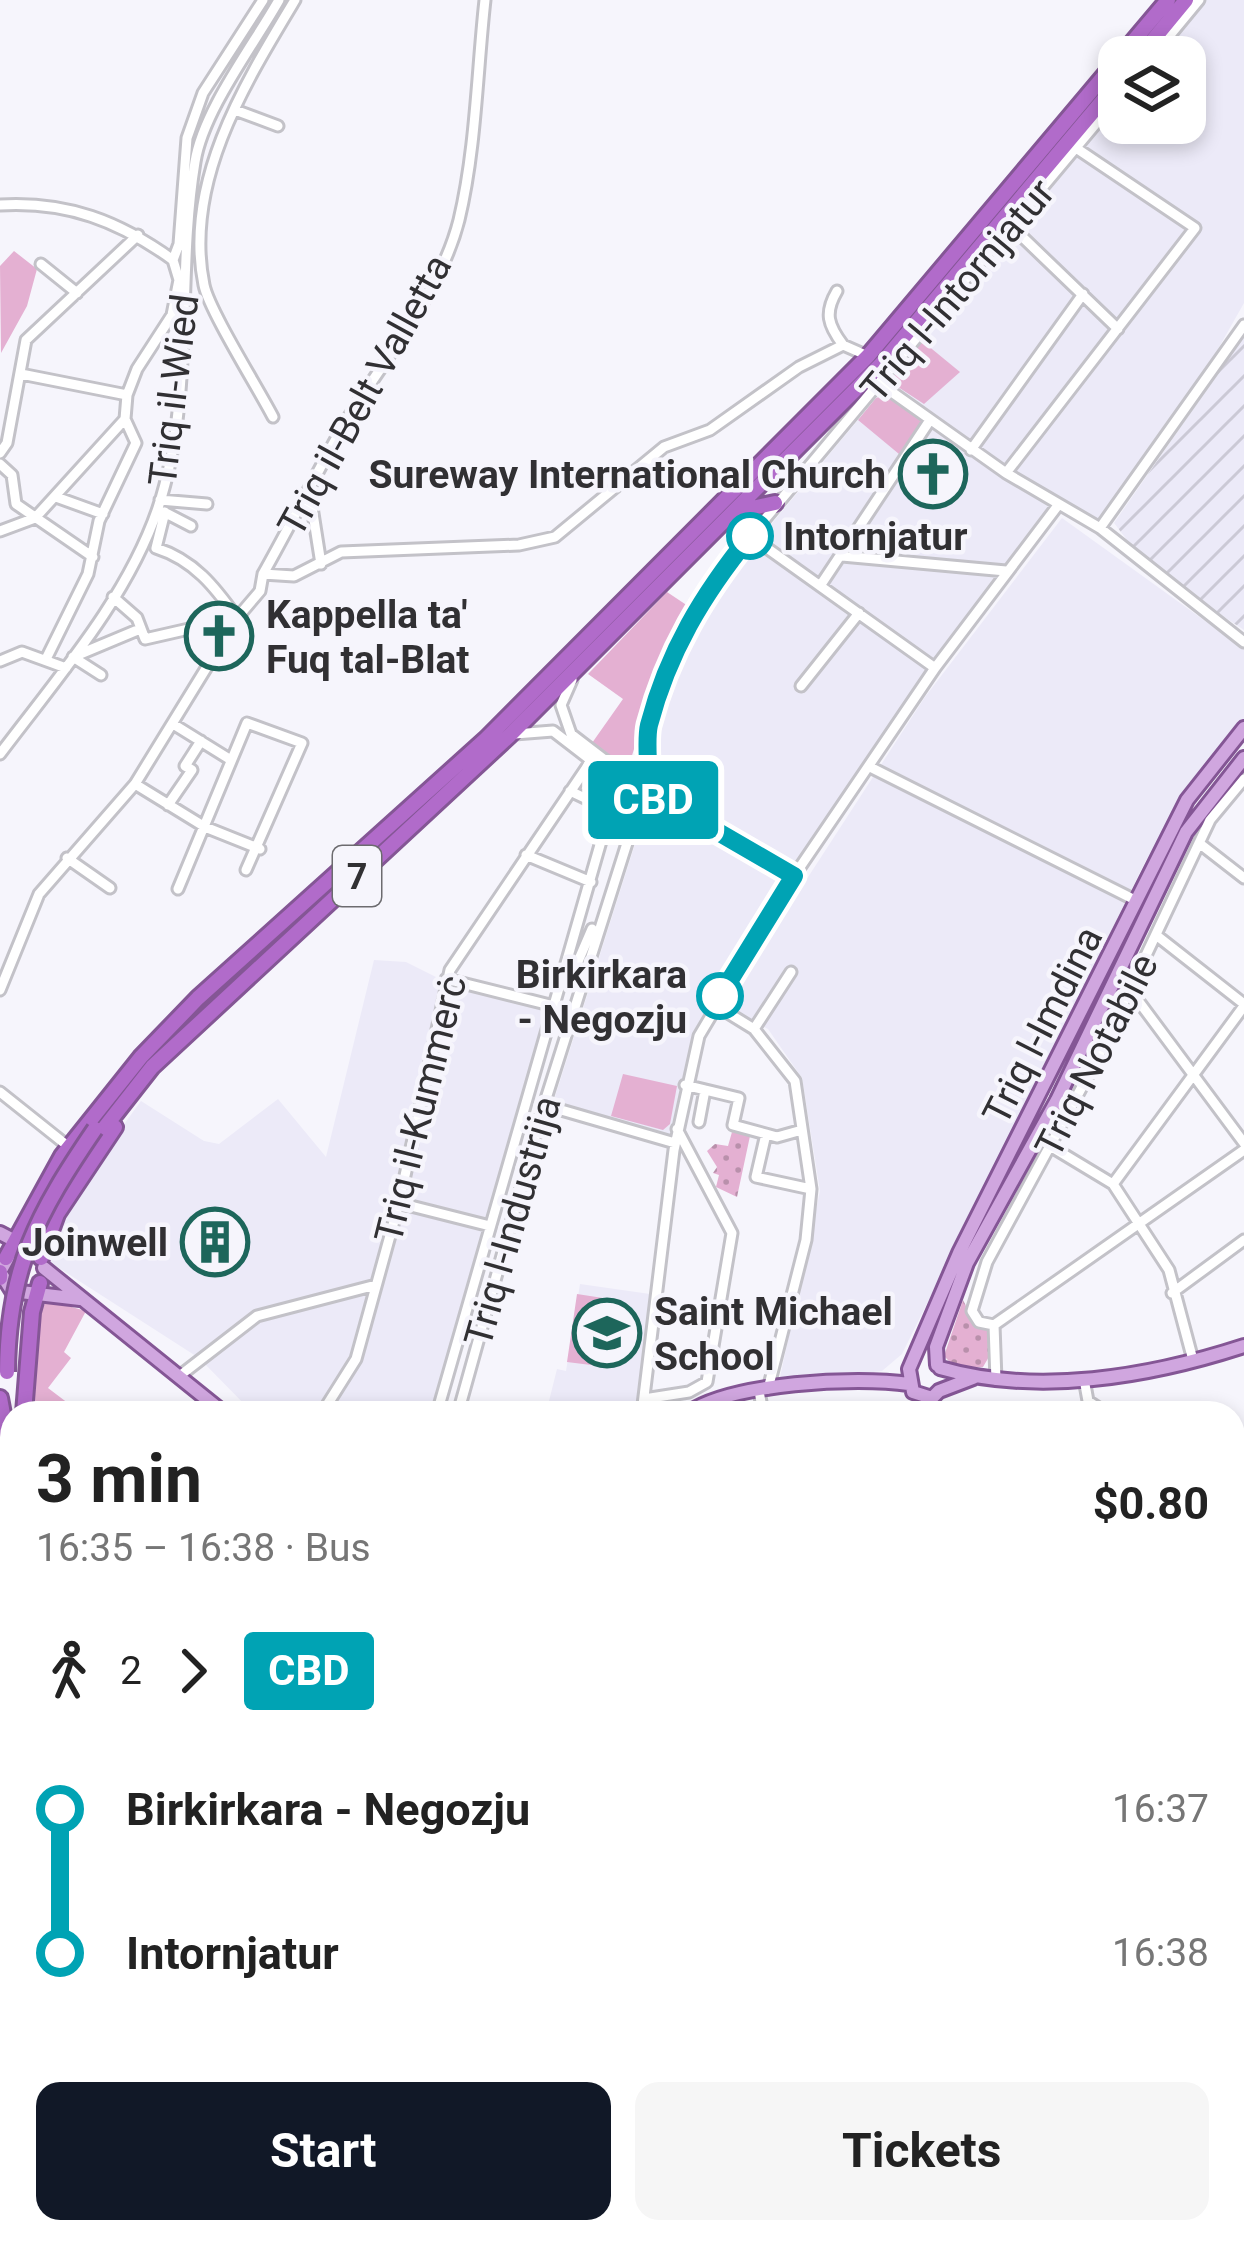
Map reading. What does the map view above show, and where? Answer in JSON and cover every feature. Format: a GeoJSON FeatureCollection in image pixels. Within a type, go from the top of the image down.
{"type":"FeatureCollection","features":[{"type":"Feature","properties":{"kind":"highway","name":"7"},"geometry":{"type":"LineString","coordinates":[[11,1401],[15,1320],[35,1240],[50,1207],[98,1131],[198,998],[486,739],[868,356],[1168,0]]}},
{"type":"Feature","properties":{"kind":"highway"},"geometry":{"type":"LineString","coordinates":[[1156,36],[1186,0]]}},
{"type":"Feature","properties":{"kind":"highway","name":"7"},"geometry":{"type":"LineString","coordinates":[[98,1131],[152,1067],[578,670],[881,364],[1098,106]]}},
{"type":"Feature","properties":{"kind":"highway"},"geometry":{"type":"LineString","coordinates":[[734,512],[775,503]]}},
{"type":"Feature","properties":{"kind":"highway"},"geometry":{"type":"LineString","coordinates":[[2,1266],[70,1147],[141,1057],[198,998]]}},
{"type":"Feature","properties":{"kind":"highway"},"geometry":{"type":"LineString","coordinates":[[21,1401],[38,1277],[57,1214],[83,1169],[205,1016]]}},
{"type":"Feature","properties":{"kind":"highway"},"geometry":{"type":"LineString","coordinates":[[0,1230],[23,1223]]}},
{"type":"Feature","properties":{"kind":"highway","name":"7"},"geometry":{"type":"LineString","coordinates":[[11,1373],[17,1401]]}},
{"type":"Feature","properties":{"kind":"main road","name":"Triq l-Imdina"},"geometry":{"type":"LineString","coordinates":[[912,1365],[959,1253],[1187,800],[1244,728]]}},
{"type":"Feature","properties":{"kind":"main road","name":"Triq l-Imdina"},"geometry":{"type":"LineString","coordinates":[[935,1394],[936,1347],[977,1243],[1057,1100],[1186,832],[1244,758]]}},
{"type":"Feature","properties":{"kind":"main road"},"geometry":{"type":"LineString","coordinates":[[0,1230],[15,1241],[38,1277],[87,1300]]}},
{"type":"Feature","properties":{"kind":"main road"},"geometry":{"type":"LineString","coordinates":[[38,1277],[6,1286],[2,1266],[13,1250],[38,1277],[87,1300],[211,1401]]}},
{"type":"Feature","properties":{"kind":"main road"},"geometry":{"type":"LineString","coordinates":[[874,1381],[912,1365],[939,1366],[996,1380],[1084,1379],[1244,1346]]}},
{"type":"Feature","properties":{"kind":"main road"},"geometry":{"type":"LineString","coordinates":[[912,1365],[913,1401]]}},
{"type":"Feature","properties":{"kind":"main road"},"geometry":{"type":"LineString","coordinates":[[927,1401],[974,1378]]}},
{"type":"Feature","properties":{"kind":"main road"},"geometry":{"type":"LineString","coordinates":[[712,1401],[764,1390],[874,1381],[935,1394]]}},
{"type":"Feature","properties":{"kind":"street","name":"Triq il-Wied"},"geometry":{"type":"LineString","coordinates":[[172,315],[178,280],[173,260],[179,244],[187,138],[197,108],[263,0]]}},
{"type":"Feature","properties":{"kind":"street","name":"Triq il-Wied"},"geometry":{"type":"LineString","coordinates":[[0,754],[113,597],[161,507],[176,423],[195,158],[279,0]]}},
{"type":"Feature","properties":{"kind":"street","name":"Triq il-Wied"},"geometry":{"type":"LineString","coordinates":[[188,267],[203,268],[200,227],[219,146],[295,0]]}},
{"type":"Feature","properties":{"kind":"street","name":"Triq il-Belt Valletta"},"geometry":{"type":"LineString","coordinates":[[0,990],[39,894],[135,784],[238,618],[260,591],[263,574],[414,315],[458,223],[485,0]]}},
{"type":"Feature","properties":{"kind":"street"},"geometry":{"type":"LineString","coordinates":[[1169,36],[1199,0]]}},
{"type":"Feature","properties":{"kind":"street"},"geometry":{"type":"LineString","coordinates":[[235,110],[278,126]]}},
{"type":"Feature","properties":{"kind":"street","name":"Triq l-Intornjatur"},"geometry":{"type":"LineString","coordinates":[[638,788],[648,728],[695,608],[775,503],[1098,121]]}},
{"type":"Feature","properties":{"kind":"street"},"geometry":{"type":"LineString","coordinates":[[203,140],[219,146]]}},
{"type":"Feature","properties":{"kind":"street"},"geometry":{"type":"LineString","coordinates":[[1006,473],[1195,228],[1076,148]]}},
{"type":"Feature","properties":{"kind":"street"},"geometry":{"type":"LineString","coordinates":[[0,205],[74,208],[138,235],[173,260]]}},
{"type":"Feature","properties":{"kind":"street"},"geometry":{"type":"LineString","coordinates":[[1011,226],[1118,329]]}},
{"type":"Feature","properties":{"kind":"street"},"geometry":{"type":"LineString","coordinates":[[0,453],[7,443],[26,340],[138,235]]}},
{"type":"Feature","properties":{"kind":"street"},"geometry":{"type":"LineString","coordinates":[[41,264],[76,293]]}},
{"type":"Feature","properties":{"kind":"street"},"geometry":{"type":"LineString","coordinates":[[203,268],[204,288],[273,417]]}},
{"type":"Feature","properties":{"kind":"street"},"geometry":{"type":"LineString","coordinates":[[837,290],[829,304],[828,326],[842,345],[868,356]]}},
{"type":"Feature","properties":{"kind":"street"},"geometry":{"type":"LineString","coordinates":[[971,449],[1083,294]]}},
{"type":"Feature","properties":{"kind":"street"},"geometry":{"type":"LineString","coordinates":[[172,315],[182,346]]}},
{"type":"Feature","properties":{"kind":"street"},"geometry":{"type":"LineString","coordinates":[[47,657],[88,574],[103,514],[136,443],[125,419],[127,394],[156,334],[172,315]]}},
{"type":"Feature","properties":{"kind":"street"},"geometry":{"type":"LineString","coordinates":[[1100,528],[1244,325]]}},
{"type":"Feature","properties":{"kind":"street"},"geometry":{"type":"LineString","coordinates":[[263,574],[294,576],[341,552],[519,545],[555,537],[664,447],[710,430],[799,368],[842,345]]}},
{"type":"Feature","properties":{"kind":"street"},"geometry":{"type":"LineString","coordinates":[[21,374],[127,394]]}},
{"type":"Feature","properties":{"kind":"street"},"geometry":{"type":"LineString","coordinates":[[879,383],[1006,473],[1100,528],[1244,642]]}},
{"type":"Feature","properties":{"kind":"street"},"geometry":{"type":"LineString","coordinates":[[0,531],[35,518],[125,419]]}},
{"type":"Feature","properties":{"kind":"street"},"geometry":{"type":"LineString","coordinates":[[820,586],[930,420]]}},
{"type":"Feature","properties":{"kind":"street"},"geometry":{"type":"LineString","coordinates":[[0,464],[12,475],[16,504],[93,557]]}},
{"type":"Feature","properties":{"kind":"street"},"geometry":{"type":"LineString","coordinates":[[56,496],[103,514]]}},
{"type":"Feature","properties":{"kind":"street"},"geometry":{"type":"LineString","coordinates":[[677,1129],[732,1233],[707,1382],[689,1392],[644,1399],[677,1129],[685,1085],[715,1005],[794,876],[935,668],[1059,504]]}},
{"type":"Feature","properties":{"kind":"street"},"geometry":{"type":"LineString","coordinates":[[161,507],[207,505]]}},
{"type":"Feature","properties":{"kind":"street"},"geometry":{"type":"LineString","coordinates":[[301,506],[312,507],[321,564]]}},
{"type":"Feature","properties":{"kind":"street"},"geometry":{"type":"LineString","coordinates":[[161,507],[191,526]]}},
{"type":"Feature","properties":{"kind":"street"},"geometry":{"type":"LineString","coordinates":[[113,597],[137,618],[145,639],[238,618],[213,584],[180,555],[156,548],[161,507]]}},
{"type":"Feature","properties":{"kind":"street"},"geometry":{"type":"LineString","coordinates":[[750,536],[935,668]]}},
{"type":"Feature","properties":{"kind":"street"},"geometry":{"type":"LineString","coordinates":[[842,556],[1006,571]]}},
{"type":"Feature","properties":{"kind":"street"},"geometry":{"type":"LineString","coordinates":[[801,686],[859,614]]}},
{"type":"Feature","properties":{"kind":"street"},"geometry":{"type":"LineString","coordinates":[[68,617],[91,630]]}},
{"type":"Feature","properties":{"kind":"street"},"geometry":{"type":"LineString","coordinates":[[69,662],[140,628]]}},
{"type":"Feature","properties":{"kind":"street"},"geometry":{"type":"LineString","coordinates":[[190,631],[195,643],[224,645]]}},
{"type":"Feature","properties":{"kind":"street"},"geometry":{"type":"LineString","coordinates":[[0,661],[22,652],[101,675]]}},
{"type":"Feature","properties":{"kind":"street"},"geometry":{"type":"LineString","coordinates":[[578,670],[561,705],[571,734],[638,788]]}},
{"type":"Feature","properties":{"kind":"street"},"geometry":{"type":"LineString","coordinates":[[178,889],[247,723],[302,743],[260,849],[246,870]]}},
{"type":"Feature","properties":{"kind":"street"},"geometry":{"type":"LineString","coordinates":[[173,724],[231,760]]}},
{"type":"Feature","properties":{"kind":"street"},"geometry":{"type":"LineString","coordinates":[[509,736],[523,729],[553,731],[591,760],[794,876]]}},
{"type":"Feature","properties":{"kind":"street"},"geometry":{"type":"LineString","coordinates":[[168,805],[192,770],[185,766],[201,741]]}},
{"type":"Feature","properties":{"kind":"street","name":"Triq il-Kummerċ"},"geometry":{"type":"LineString","coordinates":[[330,1401],[356,1359],[399,1203],[446,979],[591,760]]}},
{"type":"Feature","properties":{"kind":"street"},"geometry":{"type":"LineString","coordinates":[[870,767],[1137,901]]}},
{"type":"Feature","properties":{"kind":"street","name":"Triq Notabile"},"geometry":{"type":"LineString","coordinates":[[994,1325],[979,1322],[971,1303],[1131,991],[1199,842],[1244,779]]}},
{"type":"Feature","properties":{"kind":"street"},"geometry":{"type":"LineString","coordinates":[[135,784],[205,827],[260,849]]}},
{"type":"Feature","properties":{"kind":"street","name":"Triq l-Industrija"},"geometry":{"type":"LineString","coordinates":[[461,1401],[638,788]]}},
{"type":"Feature","properties":{"kind":"street","name":"Triq l-Industrija"},"geometry":{"type":"LineString","coordinates":[[440,1401],[558,1007],[610,810],[570,791]]}},
{"type":"Feature","properties":{"kind":"street"},"geometry":{"type":"LineString","coordinates":[[1199,842],[1244,878]]}},
{"type":"Feature","properties":{"kind":"street"},"geometry":{"type":"LineString","coordinates":[[526,855],[591,882]]}},
{"type":"Feature","properties":{"kind":"street"},"geometry":{"type":"LineString","coordinates":[[68,858],[110,888]]}},
{"type":"Feature","properties":{"kind":"street","name":"Triq l-Industrija"},"geometry":{"type":"LineString","coordinates":[[558,1007],[609,892]]}},
{"type":"Feature","properties":{"kind":"street"},"geometry":{"type":"LineString","coordinates":[[1113,1184],[1244,1005],[1156,935]]}},
{"type":"Feature","properties":{"kind":"street"},"geometry":{"type":"LineString","coordinates":[[754,1029],[791,973]]}},
{"type":"Feature","properties":{"kind":"street"},"geometry":{"type":"LineString","coordinates":[[446,979],[558,1007]]}},
{"type":"Feature","properties":{"kind":"street"},"geometry":{"type":"LineString","coordinates":[[996,1380],[994,1325],[1244,1146],[1131,991]]}},
{"type":"Feature","properties":{"kind":"street"},"geometry":{"type":"LineString","coordinates":[[715,1005],[754,1029],[795,1081],[811,1189],[806,1240],[764,1401]]}},
{"type":"Feature","properties":{"kind":"street"},"geometry":{"type":"LineString","coordinates":[[685,1085],[739,1098],[733,1126],[766,1134],[802,1130]]}},
{"type":"Feature","properties":{"kind":"street"},"geometry":{"type":"LineString","coordinates":[[699,1123],[705,1090]]}},
{"type":"Feature","properties":{"kind":"street"},"geometry":{"type":"LineString","coordinates":[[0,1092],[70,1147]]}},
{"type":"Feature","properties":{"kind":"street"},"geometry":{"type":"LineString","coordinates":[[544,1105],[675,1143]]}},
{"type":"Feature","properties":{"kind":"street"},"geometry":{"type":"LineString","coordinates":[[766,1134],[756,1177],[811,1189]]}},
{"type":"Feature","properties":{"kind":"street"},"geometry":{"type":"LineString","coordinates":[[1050,1146],[1113,1184],[1169,1270],[1193,1360]]}},
{"type":"Feature","properties":{"kind":"street"},"geometry":{"type":"LineString","coordinates":[[399,1203],[490,1226]]}},
{"type":"Feature","properties":{"kind":"street"},"geometry":{"type":"LineString","coordinates":[[1172,1292],[1244,1240]]}},
{"type":"Feature","properties":{"kind":"street"},"geometry":{"type":"LineString","coordinates":[[182,1374],[257,1316],[376,1285]]}},
{"type":"Feature","properties":{"kind":"street"},"geometry":{"type":"LineString","coordinates":[[1084,1379],[1088,1401]]}},
{"type":"Feature","properties":{"kind":"shaded area"},"geometry":{"type":"Polygon","coordinates":[[[1205,0],[1244,0],[1244,303],[1205,372],[1098,522],[1058,499],[883,740],[722,980],[691,1040],[671,1138],[553,1103],[654,784],[651,767],[659,727],[683,657],[719,587],[1098,131],[1098,144],[1206,144],[1206,36],[1175,36],[1205,0]]]}},
{"type":"Feature","properties":{"kind":"shaded area"},"geometry":{"type":"Polygon","coordinates":[[[14,251],[37,269],[27,306],[1,353],[0,266],[14,251]]]}},
{"type":"Feature","properties":{"kind":"shaded area"},"geometry":{"type":"Polygon","coordinates":[[[1244,336],[1244,630],[1147,566],[1114,523],[1244,336]]]}},
{"type":"Feature","properties":{"kind":"shaded area"},"geometry":{"type":"Polygon","coordinates":[[[921,340],[960,372],[924,404],[895,385],[894,375],[921,340]]]}},
{"type":"Feature","properties":{"kind":"shaded area"},"geometry":{"type":"Polygon","coordinates":[[[889,394],[922,422],[899,454],[858,420],[876,398],[889,394]]]}},
{"type":"Feature","properties":{"kind":"shaded area"},"geometry":{"type":"Polygon","coordinates":[[[1062,518],[1244,649],[1244,719],[1198,773],[1145,862],[902,1354],[882,1371],[779,1382],[820,1191],[802,1078],[768,1029],[725,1005],[925,697],[1062,518]]]}},
{"type":"Feature","properties":{"kind":"shaded area"},"geometry":{"type":"Polygon","coordinates":[[[667,592],[688,606],[660,666],[629,765],[622,768],[592,743],[623,699],[588,674],[667,592]]]}},
{"type":"Feature","properties":{"kind":"shaded area"},"geometry":{"type":"Polygon","coordinates":[[[374,960],[406,962],[436,977],[550,1010],[435,1401],[241,1401],[199,1358],[45,1259],[60,1212],[141,1101],[204,1141],[219,1144],[278,1099],[326,1157],[374,960]]]}},
{"type":"Feature","properties":{"kind":"shaded area"},"geometry":{"type":"Polygon","coordinates":[[[623,1074],[677,1086],[670,1124],[663,1130],[611,1116],[623,1074]]]}},
{"type":"Feature","properties":{"kind":"shaded area"},"geometry":{"type":"Polygon","coordinates":[[[732,1132],[750,1136],[737,1197],[716,1187],[719,1175],[713,1173],[717,1167],[707,1151],[715,1144],[728,1146],[732,1132]]]}},
{"type":"Feature","properties":{"kind":"shaded area","name":"Saint Michael School"},"geometry":{"type":"Polygon","coordinates":[[[580,1284],[650,1294],[638,1401],[549,1401],[557,1369],[566,1371],[580,1284]]]}},
{"type":"Feature","properties":{"kind":"shaded area"},"geometry":{"type":"Polygon","coordinates":[[[577,1294],[616,1300],[607,1367],[567,1362],[577,1294]]]}},
{"type":"Feature","properties":{"kind":"shaded area"},"geometry":{"type":"Polygon","coordinates":[[[963,1300],[973,1320],[989,1330],[990,1355],[983,1367],[955,1367],[944,1356],[963,1300]]]}},
{"type":"Feature","properties":{"kind":"shaded area"},"geometry":{"type":"Polygon","coordinates":[[[50,1301],[86,1311],[64,1352],[71,1358],[48,1388],[65,1401],[27,1401],[39,1308],[50,1301]]]}},
{"type":"Feature","properties":{"kind":"bus line","name":"CBD"},"geometry":{"type":"LineString","coordinates":[[720,996],[794,876],[675,807],[644,797],[649,789],[644,766],[648,728],[672,657],[712,581],[750,536]]}},
{"type":"Feature","properties":{"kind":"place","name":"Sureway International Church"},"geometry":{"type":"Point","coordinates":[933,474]}},
{"type":"Feature","properties":{"kind":"place","name":"Intornjatur"},"geometry":{"type":"Point","coordinates":[750,536]}},
{"type":"Feature","properties":{"kind":"place","name":"Kappella ta' Fuq tal-Blat"},"geometry":{"type":"Point","coordinates":[219,636]}},
{"type":"Feature","properties":{"kind":"place","name":"Birkirkara - Negozju"},"geometry":{"type":"Point","coordinates":[720,996]}},
{"type":"Feature","properties":{"kind":"place","name":"Joinwell"},"geometry":{"type":"Point","coordinates":[215,1242]}},
{"type":"Feature","properties":{"kind":"place","name":"Saint Michael School"},"geometry":{"type":"Point","coordinates":[607,1333]}}]}
